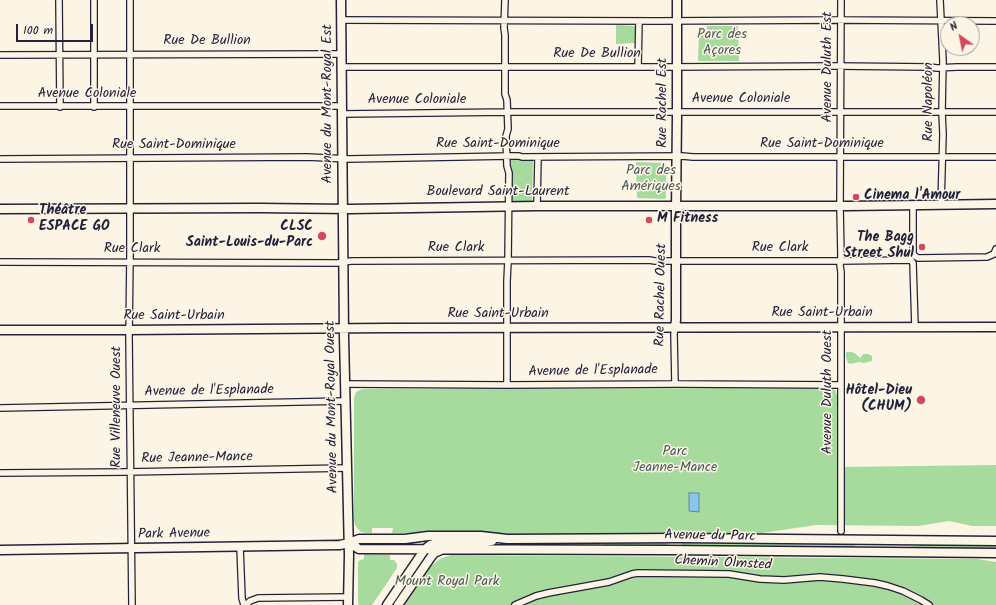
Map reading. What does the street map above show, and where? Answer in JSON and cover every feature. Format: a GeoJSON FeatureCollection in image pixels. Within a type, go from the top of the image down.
{"type":"FeatureCollection","features":[{"type":"Feature","properties":{"kind":"main road","name":"Avenue du Mont-Royal Est"},"geometry":{"type":"LineString","coordinates":[[341,0],[343,209]]}},
{"type":"Feature","properties":{"kind":"main road","name":"Rue Rachel Est"},"geometry":{"type":"LineString","coordinates":[[676,206],[677,0]]}},
{"type":"Feature","properties":{"kind":"main road","name":"Boulevard Saint-Laurent"},"geometry":{"type":"LineString","coordinates":[[0,209],[343,209],[508,206],[996,205]]}},
{"type":"Feature","properties":{"kind":"main road","name":"Rue Rachel Ouest"},"geometry":{"type":"LineString","coordinates":[[674,328],[676,320],[676,206]]}},
{"type":"Feature","properties":{"kind":"main road","name":"Avenue du Mont-Royal Ouest"},"geometry":{"type":"LineString","coordinates":[[343,209],[349,543],[348,601]]}},
{"type":"Feature","properties":{"kind":"main road","name":"Rue Saint-Urbain"},"geometry":{"type":"LineString","coordinates":[[0,330],[996,327]]}},
{"type":"Feature","properties":{"kind":"main road","name":"Avenue du Parc"},"geometry":{"type":"LineString","coordinates":[[349,543],[359,538],[405,539],[428,536],[482,536],[507,539]]}},
{"type":"Feature","properties":{"kind":"main road","name":"Avenue du Parc"},"geometry":{"type":"LineString","coordinates":[[425,549],[430,545],[439,542],[481,542],[507,539],[681,538],[996,541]]}},
{"type":"Feature","properties":{"kind":"main road","name":"Avenue du Parc"},"geometry":{"type":"LineString","coordinates":[[349,543],[359,549],[996,553]]}},
{"type":"Feature","properties":{"kind":"main road","name":"Park Avenue"},"geometry":{"type":"LineString","coordinates":[[0,550],[340,545],[349,543]]}},
{"type":"Feature","properties":{"kind":"main road"},"geometry":{"type":"LineString","coordinates":[[387,605],[425,549]]}},
{"type":"Feature","properties":{"kind":"main road"},"geometry":{"type":"LineString","coordinates":[[398,605],[431,557],[438,551],[445,549]]}},
{"type":"Feature","properties":{"kind":"street"},"geometry":{"type":"LineString","coordinates":[[59,0],[60,107]]}},
{"type":"Feature","properties":{"kind":"street"},"geometry":{"type":"LineString","coordinates":[[94,0],[94,107]]}},
{"type":"Feature","properties":{"kind":"street","name":"Rue Villeneuve Ouest"},"geometry":{"type":"LineString","coordinates":[[130,0],[130,472],[132,605]]}},
{"type":"Feature","properties":{"kind":"street"},"geometry":{"type":"LineString","coordinates":[[505,0],[505,94],[507,100],[507,166],[509,173],[507,385]]}},
{"type":"Feature","properties":{"kind":"street","name":"Avenue Duluth Est"},"geometry":{"type":"LineString","coordinates":[[840,206],[841,0]]}},
{"type":"Feature","properties":{"kind":"street","name":"Rue Napoléon"},"geometry":{"type":"LineString","coordinates":[[940,0],[941,16]]}},
{"type":"Feature","properties":{"kind":"street"},"geometry":{"type":"LineString","coordinates":[[341,20],[940,20]]}},
{"type":"Feature","properties":{"kind":"street"},"geometry":{"type":"LineString","coordinates":[[638,67],[639,21]]}},
{"type":"Feature","properties":{"kind":"street"},"geometry":{"type":"LineString","coordinates":[[980,21],[996,21]]}},
{"type":"Feature","properties":{"kind":"street","name":"Rue De Bullion"},"geometry":{"type":"LineString","coordinates":[[0,55],[341,54]]}},
{"type":"Feature","properties":{"kind":"street","name":"Rue Napoléon"},"geometry":{"type":"LineString","coordinates":[[941,205],[942,56]]}},
{"type":"Feature","properties":{"kind":"street","name":"Rue De Bullion"},"geometry":{"type":"LineString","coordinates":[[342,67],[942,68],[957,66],[996,66]]}},
{"type":"Feature","properties":{"kind":"street","name":"Avenue Coloniale"},"geometry":{"type":"LineString","coordinates":[[0,106],[507,112],[996,112]]}},
{"type":"Feature","properties":{"kind":"street","name":"Rue Saint-Dominique"},"geometry":{"type":"LineString","coordinates":[[0,159],[342,159],[507,156],[996,157]]}},
{"type":"Feature","properties":{"kind":"street"},"geometry":{"type":"LineString","coordinates":[[537,206],[538,157]]}},
{"type":"Feature","properties":{"kind":"street"},"geometry":{"type":"LineString","coordinates":[[913,205],[914,327]]}},
{"type":"Feature","properties":{"kind":"street","name":"Avenue Duluth Ouest"},"geometry":{"type":"LineString","coordinates":[[840,206],[841,531]]}},
{"type":"Feature","properties":{"kind":"street","name":"Rue Clark"},"geometry":{"type":"LineString","coordinates":[[0,262],[337,263],[351,261],[840,261],[987,257],[995,251]]}},
{"type":"Feature","properties":{"kind":"street","name":"Rue Rachel Ouest"},"geometry":{"type":"LineString","coordinates":[[674,328],[675,384]]}},
{"type":"Feature","properties":{"kind":"street","name":"Avenue de l'Esplanade"},"geometry":{"type":"LineString","coordinates":[[345,384],[841,384]]}},
{"type":"Feature","properties":{"kind":"street","name":"Avenue de l'Esplanade"},"geometry":{"type":"LineString","coordinates":[[0,408],[346,401]]}},
{"type":"Feature","properties":{"kind":"street","name":"Rue Jeanne-Mance"},"geometry":{"type":"LineString","coordinates":[[0,474],[347,468]]}},
{"type":"Feature","properties":{"kind":"street"},"geometry":{"type":"LineString","coordinates":[[240,547],[242,598],[245,605],[258,598],[348,601]]}},
{"type":"Feature","properties":{"kind":"street","name":"Chemin Olmsted"},"geometry":{"type":"LineString","coordinates":[[515,605],[536,596],[608,582],[638,573],[729,574],[760,579],[784,580],[843,578],[888,586],[903,591],[929,605]]}},
{"type":"Feature","properties":{"kind":"green space"},"geometry":{"type":"Polygon","coordinates":[[[616,25],[634,26],[635,43],[616,44],[616,25]]]}},
{"type":"Feature","properties":{"kind":"green space","name":"Parc des Açores"},"geometry":{"type":"Polygon","coordinates":[[[707,26],[738,26],[739,61],[698,61],[699,35],[707,35],[707,26]]]}},
{"type":"Feature","properties":{"kind":"green space"},"geometry":{"type":"Polygon","coordinates":[[[511,160],[533,160],[532,201],[512,201],[511,160]]]}},
{"type":"Feature","properties":{"kind":"green space","name":"Parc des Amériques"},"geometry":{"type":"Polygon","coordinates":[[[636,162],[666,164],[665,199],[637,198],[636,162]]]}},
{"type":"Feature","properties":{"kind":"green space"},"geometry":{"type":"Polygon","coordinates":[[[846,352],[852,352],[860,358],[863,354],[868,354],[872,356],[872,361],[850,364],[848,363],[846,357],[846,352]]]}},
{"type":"Feature","properties":{"kind":"green space","name":"Parc Jeanne-Mance"},"geometry":{"type":"Polygon","coordinates":[[[362,389],[834,389],[837,394],[838,467],[996,465],[996,526],[972,526],[949,521],[918,526],[816,525],[755,534],[500,534],[392,533],[393,528],[372,528],[372,533],[366,533],[361,532],[355,525],[354,398],[356,392],[362,389]]]}},
{"type":"Feature","properties":{"kind":"green space"},"geometry":{"type":"Polygon","coordinates":[[[622,543],[668,543],[668,547],[604,545],[622,543]]]}},
{"type":"Feature","properties":{"kind":"green space"},"geometry":{"type":"Polygon","coordinates":[[[681,543],[855,545],[855,548],[681,547],[681,543]]]}},
{"type":"Feature","properties":{"kind":"green space"},"geometry":{"type":"Polygon","coordinates":[[[922,545],[996,545],[996,549],[909,548],[922,545]]]}},
{"type":"Feature","properties":{"kind":"green space"},"geometry":{"type":"Polygon","coordinates":[[[364,554],[390,555],[390,560],[394,560],[397,564],[397,568],[372,605],[359,605],[358,603],[358,562],[364,559],[364,554]]]}},
{"type":"Feature","properties":{"kind":"green space","name":"Mount Royal Park"},"geometry":{"type":"Polygon","coordinates":[[[451,555],[977,559],[996,562],[996,605],[405,605],[431,566],[439,559],[451,555]]]}},
{"type":"Feature","properties":{"kind":"water"},"geometry":{"type":"Polygon","coordinates":[[[689,493],[699,493],[699,512],[689,511],[689,493]]]}},
{"type":"Feature","properties":{"kind":"place","name":"Cinema l'Amour"},"geometry":{"type":"Point","coordinates":[856,197]}},
{"type":"Feature","properties":{"kind":"place","name":"Théâtre ESPACE GO"},"geometry":{"type":"Point","coordinates":[31,220]}},
{"type":"Feature","properties":{"kind":"place","name":"M Fitness"},"geometry":{"type":"Point","coordinates":[649,220]}},
{"type":"Feature","properties":{"kind":"place","name":"CLSC Saint-Louis-du-Parc"},"geometry":{"type":"Point","coordinates":[322,236]}},
{"type":"Feature","properties":{"kind":"place","name":"The Bagg Street Shul"},"geometry":{"type":"Point","coordinates":[922,247]}},
{"type":"Feature","properties":{"kind":"place","name":"Hôtel-Dieu (CHUM)"},"geometry":{"type":"Point","coordinates":[921,400]}}]}
